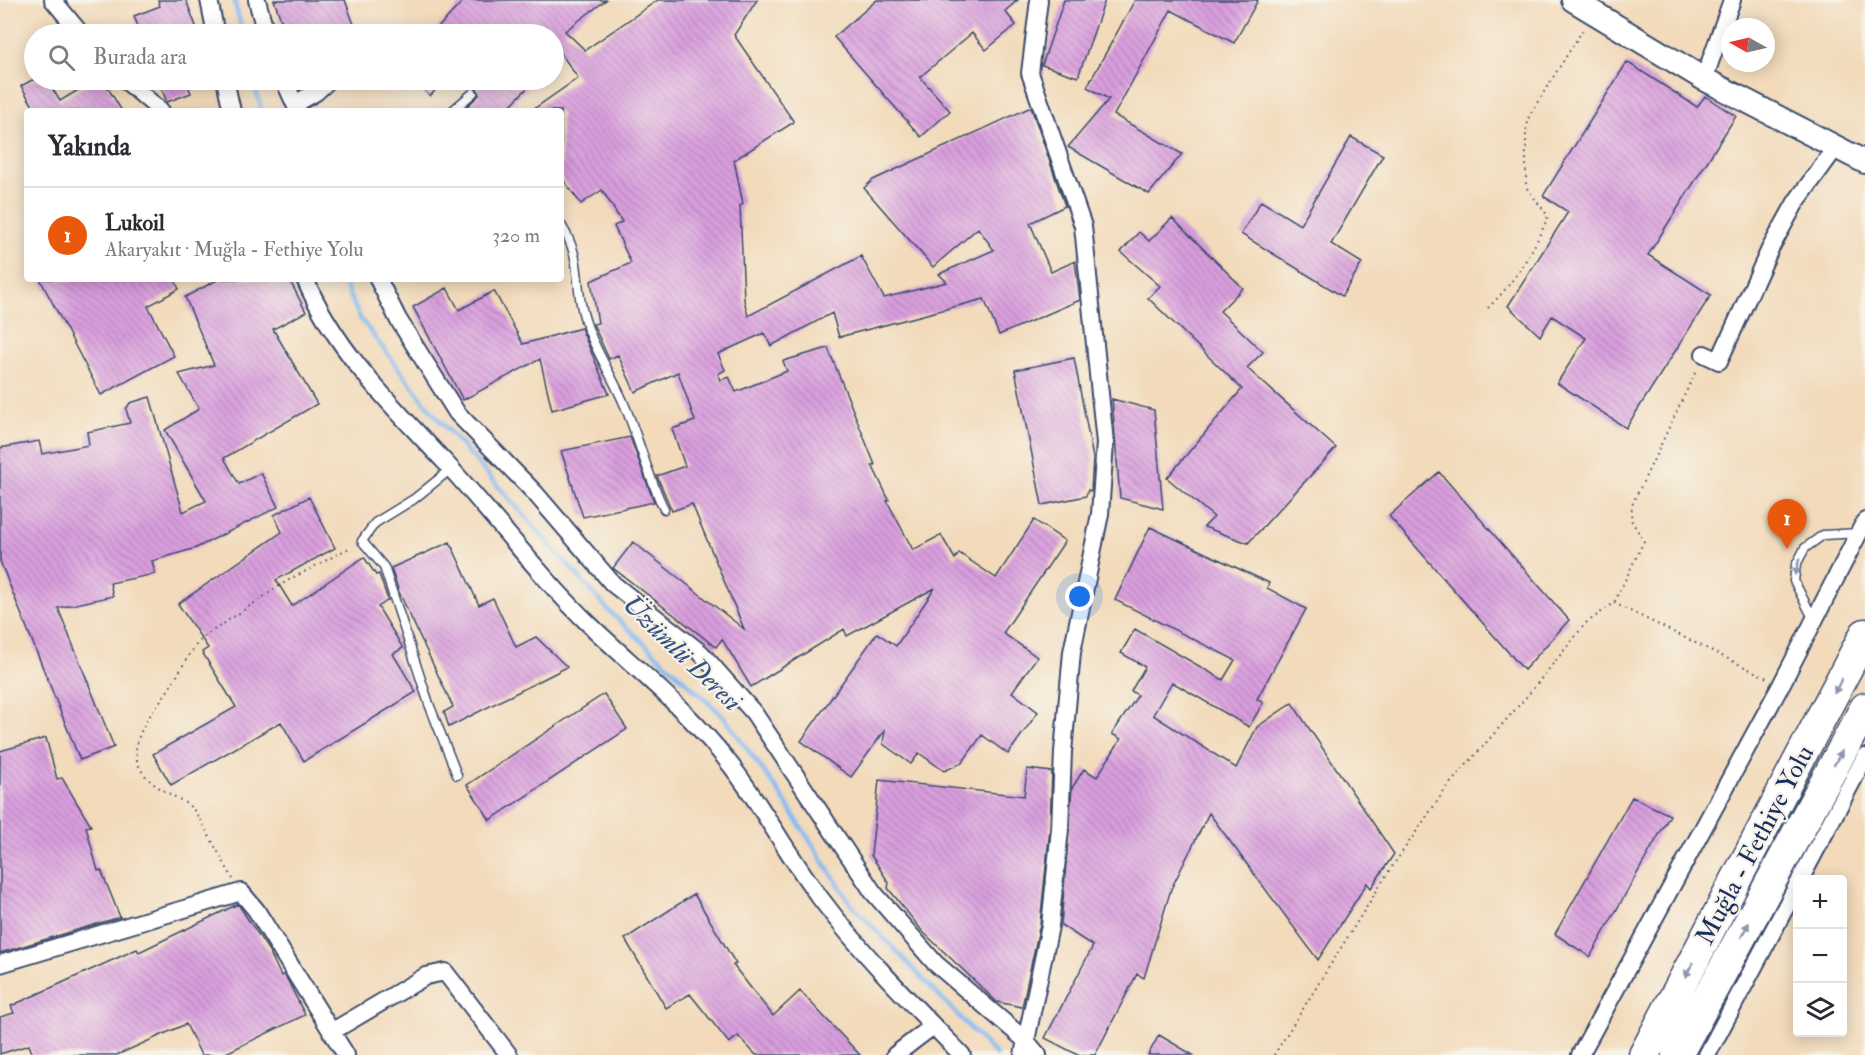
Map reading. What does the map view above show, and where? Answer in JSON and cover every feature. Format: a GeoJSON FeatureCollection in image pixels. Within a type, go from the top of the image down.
{"type":"FeatureCollection","features":[{"type":"Feature","properties":{"kind":"highway","name":"Muğla - Fethiye Yolu"},"geometry":{"type":"LineString","coordinates":[[1644,1055],[1865,634]]}},
{"type":"Feature","properties":{"kind":"highway","name":"Muğla - Fethiye Yolu"},"geometry":{"type":"LineString","coordinates":[[1677,1055],[1865,708]]}},
{"type":"Feature","properties":{"kind":"street"},"geometry":{"type":"LineString","coordinates":[[53,0],[73,24]]}},
{"type":"Feature","properties":{"kind":"street"},"geometry":{"type":"LineString","coordinates":[[209,0],[214,24]]}},
{"type":"Feature","properties":{"kind":"street"},"geometry":{"type":"LineString","coordinates":[[257,0],[263,24]]}},
{"type":"Feature","properties":{"kind":"street"},"geometry":{"type":"LineString","coordinates":[[1024,1047],[1050,926],[1060,829],[1063,752],[1072,652],[1100,514],[1105,443],[1083,226],[1030,73],[1039,0]]}},
{"type":"Feature","properties":{"kind":"street"},"geometry":{"type":"LineString","coordinates":[[1573,0],[1704,79],[1865,162]]}},
{"type":"Feature","properties":{"kind":"street"},"geometry":{"type":"LineString","coordinates":[[1704,79],[1732,0]]}},
{"type":"Feature","properties":{"kind":"street"},"geometry":{"type":"LineString","coordinates":[[136,90],[157,108]]}},
{"type":"Feature","properties":{"kind":"street"},"geometry":{"type":"LineString","coordinates":[[227,90],[231,108]]}},
{"type":"Feature","properties":{"kind":"street"},"geometry":{"type":"LineString","coordinates":[[289,90],[297,107],[318,90]]}},
{"type":"Feature","properties":{"kind":"street"},"geometry":{"type":"LineString","coordinates":[[1704,354],[1719,361],[1770,249],[1796,202],[1836,147]]}},
{"type":"Feature","properties":{"kind":"street"},"geometry":{"type":"LineString","coordinates":[[307,282],[336,333],[376,390],[451,469],[590,625],[661,688],[718,749],[820,899],[882,972],[962,1055]]}},
{"type":"Feature","properties":{"kind":"street"},"geometry":{"type":"LineString","coordinates":[[380,282],[398,318],[458,413],[535,494],[613,584],[701,652],[754,713],[873,892],[935,963],[1024,1047],[1038,1055]]}},
{"type":"Feature","properties":{"kind":"street"},"geometry":{"type":"LineString","coordinates":[[1580,1055],[1781,685],[1862,527]]}},
{"type":"Feature","properties":{"kind":"street"},"geometry":{"type":"LineString","coordinates":[[1802,875],[1865,757]]}},
{"type":"Feature","properties":{"kind":"street"},"geometry":{"type":"LineString","coordinates":[[0,964],[241,892],[256,910],[346,1055]]}},
{"type":"Feature","properties":{"kind":"street"},"geometry":{"type":"LineString","coordinates":[[1707,1055],[1793,892]]}},
{"type":"Feature","properties":{"kind":"street"},"geometry":{"type":"LineString","coordinates":[[331,1032],[426,976],[445,972],[509,1055]]}},
{"type":"Feature","properties":{"kind":"street"},"geometry":{"type":"LineString","coordinates":[[896,1055],[933,1026]]}},
{"type":"Feature","properties":{"kind":"lane"},"geometry":{"type":"LineString","coordinates":[[456,108],[473,93]]}},
{"type":"Feature","properties":{"kind":"lane"},"geometry":{"type":"LineString","coordinates":[[564,230],[571,241],[579,274],[582,312],[595,348],[626,408],[664,509]]}},
{"type":"Feature","properties":{"kind":"lane"},"geometry":{"type":"LineString","coordinates":[[451,469],[414,499],[375,523],[362,542],[384,567],[429,704],[457,775]]}},
{"type":"Feature","properties":{"kind":"lane"},"geometry":{"type":"LineString","coordinates":[[1815,621],[1794,581],[1796,565],[1805,548],[1823,535],[1862,527]]}},
{"type":"Feature","properties":{"kind":"path"},"geometry":{"type":"LineString","coordinates":[[1488,308],[1500,296],[1531,250],[1548,216],[1526,187],[1526,133],[1529,116],[1594,13]]}},
{"type":"Feature","properties":{"kind":"path"},"geometry":{"type":"LineString","coordinates":[[1274,1055],[1389,871],[1447,786],[1528,695],[1586,623],[1614,603],[1644,541],[1631,520],[1632,505],[1704,354]]}},
{"type":"Feature","properties":{"kind":"path"},"geometry":{"type":"LineString","coordinates":[[241,892],[194,809],[151,782],[138,765],[136,749],[145,724],[172,684],[191,650],[202,638],[287,581],[362,542]]}},
{"type":"Feature","properties":{"kind":"path"},"geometry":{"type":"LineString","coordinates":[[1614,603],[1781,685]]}},
{"type":"Feature","properties":{"kind":"building"},"geometry":{"type":"Polygon","coordinates":[[[158,0],[186,0],[195,24],[137,24],[134,16],[160,6],[158,0]]]}},
{"type":"Feature","properties":{"kind":"building"},"geometry":{"type":"Polygon","coordinates":[[[274,0],[345,0],[354,24],[282,24],[274,0]]]}},
{"type":"Feature","properties":{"kind":"building"},"geometry":{"type":"Polygon","coordinates":[[[464,0],[606,0],[565,31],[585,50],[658,0],[757,0],[734,35],[794,122],[734,160],[743,204],[740,206],[744,300],[748,316],[861,256],[884,298],[947,282],[939,274],[994,250],[978,228],[933,267],[864,188],[873,180],[1031,107],[1065,206],[1030,223],[1051,272],[1075,261],[1080,300],[999,335],[984,299],[839,337],[832,313],[771,346],[764,333],[718,354],[725,370],[718,374],[721,380],[729,377],[736,392],[787,371],[783,361],[828,348],[875,465],[872,465],[889,500],[887,501],[913,550],[941,535],[955,559],[959,553],[996,578],[1034,520],[1065,541],[1003,633],[1037,657],[1012,692],[1038,712],[1008,754],[982,735],[962,763],[944,771],[919,753],[911,764],[883,744],[885,730],[851,777],[801,741],[877,633],[896,646],[935,588],[847,636],[844,629],[751,687],[722,639],[716,647],[613,568],[633,542],[744,629],[692,504],[672,511],[657,476],[685,466],[672,429],[695,421],[678,372],[635,392],[618,355],[609,359],[593,324],[598,323],[591,281],[631,263],[614,226],[622,222],[602,190],[581,204],[564,181],[564,108],[535,108],[578,78],[564,58],[564,24],[441,24],[464,0]]]}},
{"type":"Feature","properties":{"kind":"building"},"geometry":{"type":"Polygon","coordinates":[[[877,0],[1018,0],[1005,11],[1016,25],[986,50],[972,33],[920,77],[950,111],[921,137],[834,37],[877,0]]]}},
{"type":"Feature","properties":{"kind":"building"},"geometry":{"type":"Polygon","coordinates":[[[1064,0],[1105,0],[1078,77],[1042,65],[1064,0]]]}},
{"type":"Feature","properties":{"kind":"building"},"geometry":{"type":"Polygon","coordinates":[[[1135,0],[1258,0],[1234,43],[1171,10],[1114,115],[1182,154],[1149,194],[1068,147],[1109,99],[1087,87],[1135,0]]]}},
{"type":"Feature","properties":{"kind":"building"},"geometry":{"type":"Polygon","coordinates":[[[1627,62],[1697,107],[1705,96],[1736,116],[1648,255],[1711,295],[1626,428],[1557,383],[1586,338],[1552,316],[1540,336],[1508,306],[1568,212],[1543,196],[1627,62]]]}},
{"type":"Feature","properties":{"kind":"building"},"geometry":{"type":"Polygon","coordinates":[[[24,84],[24,90],[53,90],[60,101],[78,90],[109,90],[120,108],[34,108],[21,86],[24,84]]]}},
{"type":"Feature","properties":{"kind":"building"},"geometry":{"type":"Polygon","coordinates":[[[162,90],[190,90],[191,93],[167,102],[162,90]]]}},
{"type":"Feature","properties":{"kind":"building"},"geometry":{"type":"Polygon","coordinates":[[[424,90],[436,90],[430,96],[424,90]]]}},
{"type":"Feature","properties":{"kind":"building"},"geometry":{"type":"Polygon","coordinates":[[[478,90],[525,90],[508,108],[465,108],[479,95],[478,90]]]}},
{"type":"Feature","properties":{"kind":"building"},"geometry":{"type":"Polygon","coordinates":[[[1351,137],[1383,155],[1331,244],[1362,263],[1342,296],[1241,234],[1261,201],[1300,225],[1351,137]]]}},
{"type":"Feature","properties":{"kind":"building"},"geometry":{"type":"Polygon","coordinates":[[[1172,218],[1243,288],[1220,311],[1263,352],[1247,368],[1336,448],[1248,543],[1204,527],[1214,517],[1167,478],[1242,389],[1148,298],[1160,286],[1121,252],[1139,232],[1149,241],[1172,218]]]}},
{"type":"Feature","properties":{"kind":"building"},"geometry":{"type":"Polygon","coordinates":[[[42,282],[176,282],[179,289],[148,306],[174,356],[101,395],[42,282]]]}},
{"type":"Feature","properties":{"kind":"building"},"geometry":{"type":"Polygon","coordinates":[[[213,282],[291,282],[306,312],[273,329],[317,404],[224,458],[239,484],[261,473],[278,507],[196,548],[152,561],[155,574],[110,583],[113,596],[58,608],[114,747],[80,760],[0,561],[0,448],[39,441],[42,454],[89,445],[87,432],[130,423],[126,409],[130,403],[150,397],[183,512],[206,501],[165,430],[199,409],[179,374],[214,365],[185,297],[213,282]]]}},
{"type":"Feature","properties":{"kind":"building"},"geometry":{"type":"Polygon","coordinates":[[[447,288],[459,310],[494,291],[523,344],[581,328],[609,394],[552,410],[540,359],[463,400],[413,307],[447,288]]]}},
{"type":"Feature","properties":{"kind":"building"},"geometry":{"type":"Polygon","coordinates":[[[1074,358],[1093,458],[1091,491],[1088,490],[1086,496],[1042,505],[1015,370],[1074,358]]]}},
{"type":"Feature","properties":{"kind":"building"},"geometry":{"type":"Polygon","coordinates":[[[1112,399],[1154,410],[1163,509],[1120,498],[1112,399]]]}},
{"type":"Feature","properties":{"kind":"building"},"geometry":{"type":"Polygon","coordinates":[[[630,437],[654,502],[583,517],[561,451],[630,437]]]}},
{"type":"Feature","properties":{"kind":"building"},"geometry":{"type":"Polygon","coordinates":[[[1439,472],[1569,620],[1524,670],[1389,516],[1439,472]]]}},
{"type":"Feature","properties":{"kind":"building"},"geometry":{"type":"Polygon","coordinates":[[[309,497],[335,548],[276,580],[292,606],[364,557],[376,575],[379,574],[388,600],[378,607],[403,648],[393,654],[416,692],[304,761],[281,722],[171,785],[153,754],[236,707],[202,652],[208,648],[178,604],[282,532],[274,515],[309,497]]]}},
{"type":"Feature","properties":{"kind":"building"},"geometry":{"type":"Polygon","coordinates":[[[1150,527],[1269,583],[1267,588],[1306,609],[1257,699],[1263,703],[1249,727],[1172,682],[1153,715],[1236,768],[1257,727],[1292,703],[1394,854],[1371,888],[1367,883],[1318,960],[1209,813],[1171,889],[1144,978],[1137,974],[1095,1055],[1078,1055],[1045,1038],[1093,946],[1061,925],[1072,788],[1084,769],[1097,777],[1121,739],[1112,734],[1138,695],[1131,691],[1145,667],[1121,653],[1135,629],[1223,680],[1235,660],[1115,600],[1150,527]]]}},
{"type":"Feature","properties":{"kind":"building"},"geometry":{"type":"Polygon","coordinates":[[[450,542],[479,605],[493,598],[516,647],[536,637],[567,667],[449,727],[444,712],[453,707],[399,592],[391,568],[450,542]]]}},
{"type":"Feature","properties":{"kind":"building"},"geometry":{"type":"Polygon","coordinates":[[[604,694],[627,729],[490,820],[467,785],[604,694]]]}},
{"type":"Feature","properties":{"kind":"building"},"geometry":{"type":"Polygon","coordinates":[[[46,738],[57,779],[62,778],[91,826],[86,827],[98,871],[101,870],[120,917],[0,953],[0,751],[46,738]]]}},
{"type":"Feature","properties":{"kind":"building"},"geometry":{"type":"Polygon","coordinates":[[[1027,769],[1052,772],[1050,828],[1040,924],[1022,1007],[997,1002],[923,932],[888,888],[889,883],[871,855],[879,780],[1024,796],[1027,769]]]}},
{"type":"Feature","properties":{"kind":"building"},"geometry":{"type":"Polygon","coordinates":[[[1632,797],[1670,815],[1590,957],[1555,934],[1632,797]]]}},
{"type":"Feature","properties":{"kind":"building"},"geometry":{"type":"Polygon","coordinates":[[[694,894],[736,964],[733,965],[773,1016],[800,991],[860,1055],[756,1055],[738,1036],[729,1043],[690,994],[666,1008],[625,939],[694,894]]]}},
{"type":"Feature","properties":{"kind":"building"},"geometry":{"type":"Polygon","coordinates":[[[238,904],[269,951],[281,976],[284,974],[305,1015],[222,1055],[201,1055],[186,1024],[117,1055],[33,1055],[29,1045],[0,1054],[0,1017],[14,1013],[11,1006],[137,949],[139,952],[238,904]]]}},
{"type":"Feature","properties":{"kind":"building"},"geometry":{"type":"Polygon","coordinates":[[[1159,1035],[1193,1055],[1148,1055],[1159,1035]]]}},
{"type":"Feature","properties":{"kind":"waterway","name":"Üzümlü Deresi"},"geometry":{"type":"LineString","coordinates":[[234,0],[240,24]]}},
{"type":"Feature","properties":{"kind":"waterway","name":"Üzümlü Deresi"},"geometry":{"type":"LineString","coordinates":[[256,90],[261,108]]}},
{"type":"Feature","properties":{"kind":"waterway","name":"Üzümlü Deresi"},"geometry":{"type":"LineString","coordinates":[[343,282],[360,318],[433,413],[609,611],[723,716],[776,788],[851,904],[996,1055]]}},
{"type":"Feature","properties":{"kind":"place","name":"Lukoil"},"geometry":{"type":"Point","coordinates":[1787,549]}}]}
